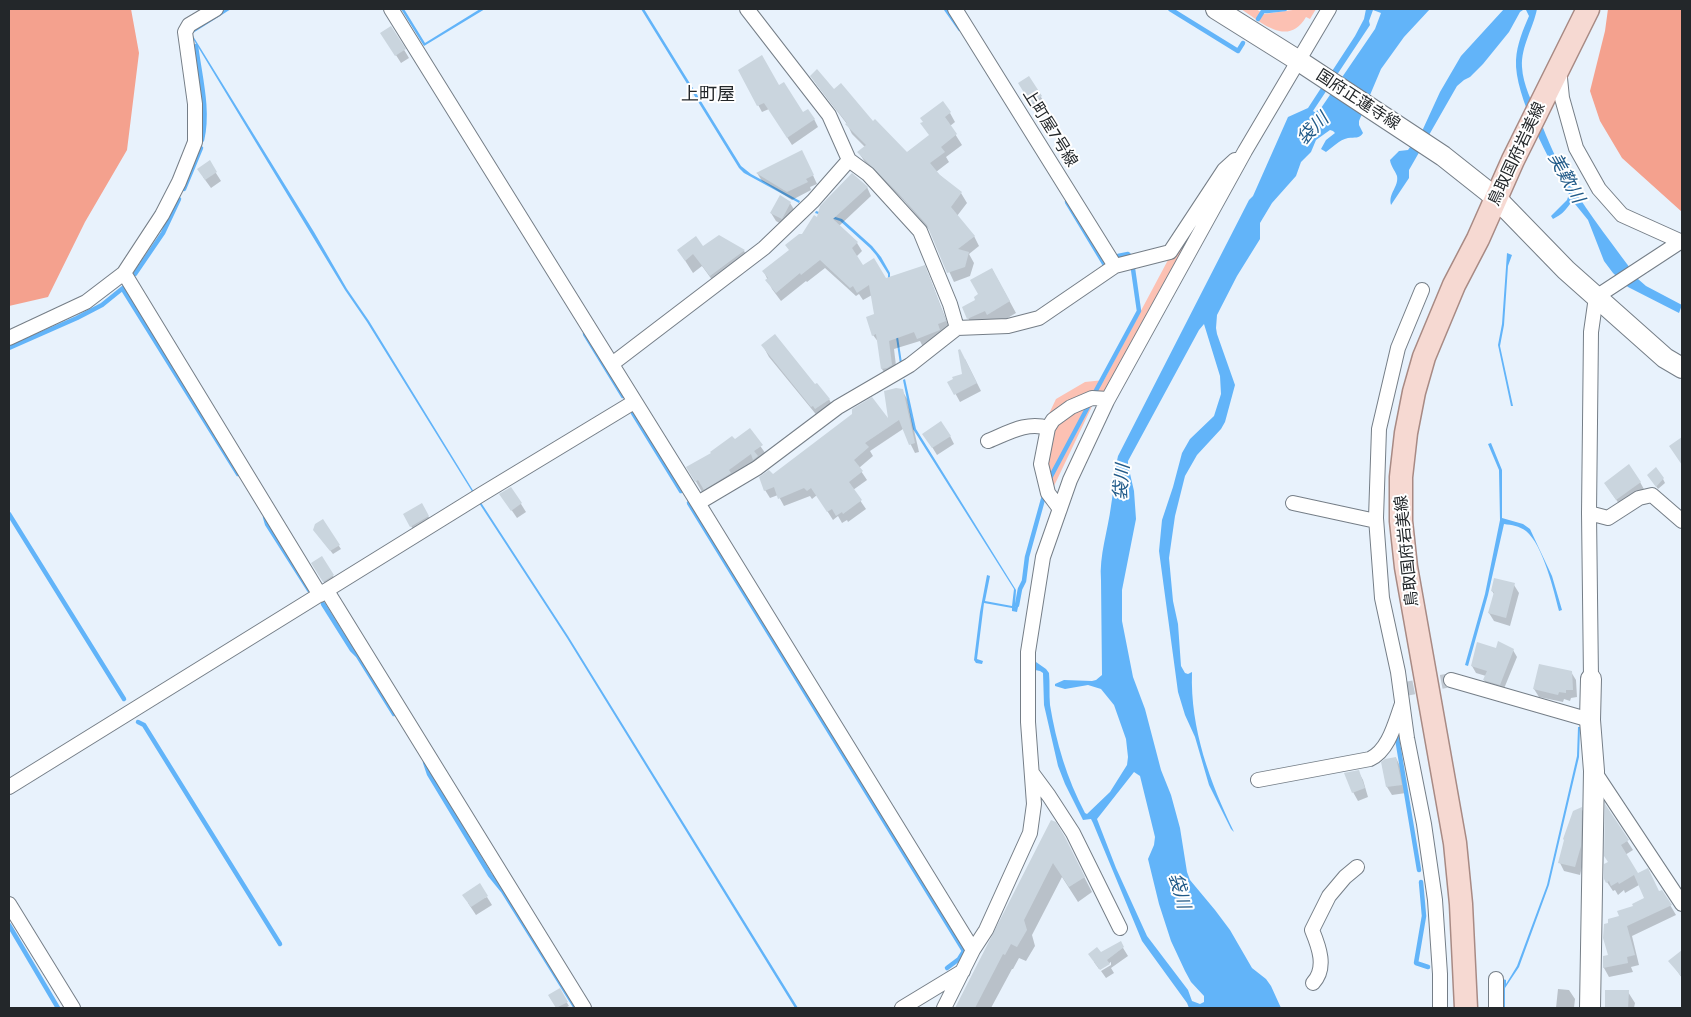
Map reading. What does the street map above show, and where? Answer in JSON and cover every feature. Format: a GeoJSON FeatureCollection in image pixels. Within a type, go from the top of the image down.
{"type":"FeatureCollection","features":[{"type":"Feature","properties":{"kind":"main road","name":"鳥取国府岩美線"},"geometry":{"type":"LineString","coordinates":[[1466,1008],[1461,904],[1455,843],[1406,567],[1401,477],[1406,434],[1414,392],[1424,357],[1454,285],[1478,239],[1544,95],[1588,9]]}},
{"type":"Feature","properties":{"kind":"street"},"geometry":{"type":"LineString","coordinates":[[9,338],[86,302],[124,273],[162,215],[179,182],[195,142],[195,104],[185,32],[189,25],[216,9]]}},
{"type":"Feature","properties":{"kind":"street"},"geometry":{"type":"LineString","coordinates":[[391,9],[698,502],[973,950]]}},
{"type":"Feature","properties":{"kind":"street"},"geometry":{"type":"LineString","coordinates":[[747,9],[829,115],[849,160],[868,174],[920,231],[950,304],[957,328]]}},
{"type":"Feature","properties":{"kind":"street","name":"上町屋7号線"},"geometry":{"type":"LineString","coordinates":[[955,9],[1115,266]]}},
{"type":"Feature","properties":{"kind":"street","name":"国府正蓮寺線"},"geometry":{"type":"LineString","coordinates":[[1216,9],[1434,150],[1496,198],[1566,270],[1665,358],[1682,368]]}},
{"type":"Feature","properties":{"kind":"street"},"geometry":{"type":"LineString","coordinates":[[944,1008],[973,950],[986,930],[1030,833],[1034,804],[1028,722],[1028,652],[1043,557],[1070,480],[1108,400],[1245,151],[1329,10]]}},
{"type":"Feature","properties":{"kind":"street"},"geometry":{"type":"LineString","coordinates":[[1556,73],[1560,78],[1562,98],[1576,148],[1599,190],[1622,215],[1681,242]]}},
{"type":"Feature","properties":{"kind":"street"},"geometry":{"type":"LineString","coordinates":[[698,502],[757,468],[838,407],[910,365],[957,328],[1008,326],[1039,318],[1115,266],[1170,252],[1224,170],[1245,151]]}},
{"type":"Feature","properties":{"kind":"street"},"geometry":{"type":"LineString","coordinates":[[612,364],[764,248],[806,208],[849,160]]}},
{"type":"Feature","properties":{"kind":"street"},"geometry":{"type":"LineString","coordinates":[[1590,1008],[1594,771],[1590,720],[1589,513],[1591,332],[1596,297],[1681,242]]}},
{"type":"Feature","properties":{"kind":"street"},"geometry":{"type":"LineString","coordinates":[[124,273],[584,1008]]}},
{"type":"Feature","properties":{"kind":"street"},"geometry":{"type":"LineString","coordinates":[[1422,290],[1398,348],[1381,423],[1376,521],[1382,598],[1398,672],[1435,900],[1440,974],[1440,1008]]}},
{"type":"Feature","properties":{"kind":"street"},"geometry":{"type":"LineString","coordinates":[[1060,508],[1048,494],[1041,464],[1048,428],[1053,420],[1070,407],[1092,398],[1108,400]]}},
{"type":"Feature","properties":{"kind":"street"},"geometry":{"type":"LineString","coordinates":[[9,787],[634,402]]}},
{"type":"Feature","properties":{"kind":"street"},"geometry":{"type":"LineString","coordinates":[[988,441],[1023,426],[1038,424],[1048,428]]}},
{"type":"Feature","properties":{"kind":"street"},"geometry":{"type":"LineString","coordinates":[[1589,513],[1608,518],[1639,498],[1652,495],[1682,521]]}},
{"type":"Feature","properties":{"kind":"street"},"geometry":{"type":"LineString","coordinates":[[1293,503],[1376,521]]}},
{"type":"Feature","properties":{"kind":"street"},"geometry":{"type":"LineString","coordinates":[[1451,680],[1590,720]]}},
{"type":"Feature","properties":{"kind":"street"},"geometry":{"type":"LineString","coordinates":[[1258,780],[1370,759],[1383,749],[1402,704]]}},
{"type":"Feature","properties":{"kind":"street"},"geometry":{"type":"LineString","coordinates":[[1594,771],[1682,904]]}},
{"type":"Feature","properties":{"kind":"street"},"geometry":{"type":"LineString","coordinates":[[1031,772],[1073,833],[1120,928]]}},
{"type":"Feature","properties":{"kind":"street"},"geometry":{"type":"LineString","coordinates":[[1313,983],[1319,976],[1320,950],[1312,930],[1329,896],[1345,877],[1357,867]]}},
{"type":"Feature","properties":{"kind":"street"},"geometry":{"type":"LineString","coordinates":[[9,904],[73,1008]]}},
{"type":"Feature","properties":{"kind":"street"},"geometry":{"type":"LineString","coordinates":[[902,1008],[964,970]]}},
{"type":"Feature","properties":{"kind":"street"},"geometry":{"type":"LineString","coordinates":[[1496,979],[1496,1008]]}},
{"type":"Feature","properties":{"kind":"shaded area"},"geometry":{"type":"Polygon","coordinates":[[[9,9],[131,9],[139,53],[127,150],[85,222],[48,297],[9,306],[9,9]]]}},
{"type":"Feature","properties":{"kind":"shaded area"},"geometry":{"type":"Polygon","coordinates":[[[1241,9],[1256,9],[1264,14],[1300,9],[1316,9],[1310,19],[1306,17],[1299,26],[1291,31],[1283,32],[1266,25],[1241,9]]]}},
{"type":"Feature","properties":{"kind":"shaded area"},"geometry":{"type":"Polygon","coordinates":[[[1608,9],[1682,9],[1682,212],[1622,158],[1600,121],[1590,91],[1605,31],[1608,9]]]}},
{"type":"Feature","properties":{"kind":"shaded area"},"geometry":{"type":"Polygon","coordinates":[[[1228,174],[1149,317],[1141,324],[1121,362],[1119,375],[1108,394],[1046,420],[1056,399],[1085,382],[1104,380],[1168,260],[1177,254],[1228,174]]]}},
{"type":"Feature","properties":{"kind":"shaded area"},"geometry":{"type":"Polygon","coordinates":[[[1094,402],[1054,486],[1050,487],[1044,463],[1051,430],[1070,412],[1094,402]]]}},
{"type":"Feature","properties":{"kind":"water"},"geometry":{"type":"Polygon","coordinates":[[[226,9],[231,9],[193,33],[193,36],[473,493],[367,322],[345,290],[192,37],[191,31],[226,9]]]}},
{"type":"Feature","properties":{"kind":"water"},"geometry":{"type":"Polygon","coordinates":[[[401,9],[404,9],[425,43],[480,9],[485,9],[424,46],[401,9]]]}},
{"type":"Feature","properties":{"kind":"water"},"geometry":{"type":"Polygon","coordinates":[[[641,9],[644,9],[741,166],[751,174],[800,201],[799,203],[744,173],[739,168],[641,9]]]}},
{"type":"Feature","properties":{"kind":"water","name":"袋川"},"geometry":{"type":"Polygon","coordinates":[[[1366,9],[1430,9],[1404,37],[1381,69],[1359,121],[1363,133],[1358,137],[1342,140],[1326,152],[1321,149],[1326,140],[1335,133],[1330,130],[1316,140],[1311,152],[1301,162],[1296,176],[1272,203],[1260,223],[1260,239],[1237,276],[1217,315],[1217,334],[1235,385],[1225,422],[1197,455],[1185,476],[1175,516],[1169,558],[1173,601],[1178,624],[1181,666],[1185,673],[1192,672],[1194,714],[1203,755],[1217,794],[1234,832],[1209,785],[1195,737],[1185,715],[1178,692],[1159,551],[1162,520],[1182,453],[1190,439],[1214,416],[1221,394],[1220,376],[1204,324],[1128,461],[1134,491],[1136,519],[1122,590],[1122,621],[1133,677],[1145,709],[1161,770],[1171,795],[1180,828],[1187,872],[1190,880],[1230,930],[1252,968],[1266,979],[1271,986],[1281,1008],[1189,1008],[1142,941],[1093,823],[1091,819],[1083,820],[1065,784],[1058,766],[1044,705],[1043,673],[1035,670],[1036,662],[1049,673],[1050,705],[1055,733],[1073,787],[1087,814],[1110,792],[1127,765],[1126,739],[1114,705],[1101,689],[1088,685],[1065,689],[1055,686],[1055,684],[1064,680],[1092,681],[1102,675],[1101,562],[1118,456],[1249,200],[1253,196],[1288,117],[1308,108],[1364,19],[1366,9]],[[1373,10],[1369,21],[1370,25],[1313,111],[1316,113],[1375,29],[1381,13],[1373,10]],[[1134,772],[1097,819],[1116,868],[1147,936],[1188,990],[1192,1001],[1200,1004],[1204,1002],[1204,996],[1191,982],[1185,971],[1171,941],[1159,904],[1148,859],[1155,837],[1140,776],[1134,772]]]}},
{"type":"Feature","properties":{"kind":"water","name":"美歎川"},"geometry":{"type":"Polygon","coordinates":[[[1504,9],[1537,9],[1523,52],[1523,74],[1531,100],[1565,175],[1594,219],[1638,279],[1646,286],[1682,305],[1679,313],[1628,287],[1613,273],[1604,261],[1588,220],[1575,204],[1570,204],[1563,213],[1553,219],[1551,216],[1567,200],[1569,194],[1543,147],[1527,110],[1517,75],[1516,60],[1519,43],[1529,16],[1526,10],[1520,12],[1509,32],[1483,64],[1470,77],[1457,86],[1409,170],[1409,178],[1391,205],[1390,201],[1397,176],[1390,160],[1399,151],[1408,150],[1423,129],[1440,92],[1461,56],[1504,9]]]}},
{"type":"Feature","properties":{"kind":"water"},"geometry":{"type":"Polygon","coordinates":[[[816,211],[842,219],[872,246],[881,257],[890,273],[890,285],[902,363],[900,364],[888,274],[870,248],[840,221],[815,213],[816,211]]]}},
{"type":"Feature","properties":{"kind":"water"},"geometry":{"type":"Polygon","coordinates":[[[1507,253],[1512,255],[1508,266],[1504,325],[1500,346],[1513,406],[1511,406],[1498,345],[1502,324],[1507,253]]]}},
{"type":"Feature","properties":{"kind":"water"},"geometry":{"type":"Polygon","coordinates":[[[905,379],[916,429],[1016,590],[1015,606],[1018,607],[1017,612],[1012,611],[1012,608],[984,603],[977,659],[983,661],[982,664],[976,663],[974,660],[987,575],[990,576],[985,601],[1012,606],[1014,589],[913,429],[903,380],[905,379]]]}},
{"type":"Feature","properties":{"kind":"water"},"geometry":{"type":"Polygon","coordinates":[[[1491,443],[1502,470],[1502,518],[1523,524],[1530,529],[1552,576],[1562,610],[1559,611],[1543,557],[1532,538],[1521,528],[1504,524],[1488,595],[1468,666],[1465,665],[1485,594],[1500,520],[1499,470],[1488,444],[1491,443]]]}},
{"type":"Feature","properties":{"kind":"water"},"geometry":{"type":"Polygon","coordinates":[[[480,501],[568,636],[798,1008],[795,1008],[567,638],[479,503],[480,501]]]}},
{"type":"Feature","properties":{"kind":"water"},"geometry":{"type":"Polygon","coordinates":[[[1578,727],[1580,727],[1579,757],[1549,885],[1519,967],[1505,988],[1505,1008],[1503,1008],[1503,979],[1506,980],[1506,984],[1517,966],[1547,885],[1577,756],[1578,727]]]}},
{"type":"Feature","properties":{"kind":"building"},"geometry":{"type":"Polygon","coordinates":[[[391,26],[406,49],[395,56],[380,33],[391,26]]]}},
{"type":"Feature","properties":{"kind":"building"},"geometry":{"type":"Polygon","coordinates":[[[762,55],[779,85],[784,82],[803,112],[808,109],[815,119],[787,138],[764,103],[757,106],[738,70],[762,55]]]}},
{"type":"Feature","properties":{"kind":"building"},"geometry":{"type":"Polygon","coordinates":[[[817,69],[834,89],[841,83],[873,121],[875,119],[907,152],[929,135],[920,123],[923,122],[920,118],[943,101],[951,112],[945,117],[957,134],[941,147],[945,152],[930,163],[940,175],[962,192],[951,207],[975,236],[958,249],[969,252],[965,267],[947,273],[927,225],[857,152],[866,145],[845,124],[847,123],[810,76],[817,69]]]}},
{"type":"Feature","properties":{"kind":"building"},"geometry":{"type":"Polygon","coordinates":[[[1029,76],[1042,96],[1031,104],[1018,83],[1029,76]]]}},
{"type":"Feature","properties":{"kind":"building"},"geometry":{"type":"Polygon","coordinates":[[[802,150],[814,175],[806,179],[808,182],[787,192],[756,173],[802,150]]]}},
{"type":"Feature","properties":{"kind":"building"},"geometry":{"type":"Polygon","coordinates":[[[210,160],[217,172],[205,180],[197,169],[210,160]]]}},
{"type":"Feature","properties":{"kind":"building"},"geometry":{"type":"Polygon","coordinates":[[[852,173],[868,187],[833,219],[858,242],[852,248],[863,265],[874,258],[886,278],[925,265],[946,321],[938,324],[940,330],[917,339],[914,332],[889,341],[892,365],[881,369],[876,334],[872,336],[866,317],[874,314],[869,285],[857,293],[853,286],[850,288],[820,260],[801,275],[800,273],[776,293],[765,280],[768,278],[762,271],[789,250],[785,245],[799,234],[802,234],[814,215],[817,217],[820,206],[852,173]]]}},
{"type":"Feature","properties":{"kind":"building"},"geometry":{"type":"Polygon","coordinates":[[[780,195],[791,202],[782,219],[770,213],[780,195]]]}},
{"type":"Feature","properties":{"kind":"building"},"geometry":{"type":"Polygon","coordinates":[[[719,235],[745,250],[710,276],[693,254],[685,261],[677,250],[696,236],[703,246],[719,235]]]}},
{"type":"Feature","properties":{"kind":"building"},"geometry":{"type":"Polygon","coordinates":[[[992,268],[1010,301],[987,315],[985,311],[967,319],[962,307],[975,300],[974,297],[978,294],[970,280],[992,268]]]}},
{"type":"Feature","properties":{"kind":"building"},"geometry":{"type":"Polygon","coordinates":[[[775,334],[815,384],[817,383],[830,399],[815,409],[813,406],[811,407],[761,345],[775,334]]]}},
{"type":"Feature","properties":{"kind":"building"},"geometry":{"type":"Polygon","coordinates":[[[960,349],[977,383],[954,395],[947,382],[953,379],[952,377],[962,374],[958,350],[960,349]]]}},
{"type":"Feature","properties":{"kind":"building"},"geometry":{"type":"Polygon","coordinates":[[[896,388],[903,389],[915,443],[909,445],[899,420],[865,443],[869,447],[854,460],[863,471],[849,482],[862,500],[843,514],[842,512],[836,516],[832,509],[827,512],[811,488],[807,491],[804,488],[778,499],[774,487],[764,491],[759,477],[769,470],[773,474],[852,414],[852,409],[872,397],[888,418],[884,391],[896,388]]]}},
{"type":"Feature","properties":{"kind":"building"},"geometry":{"type":"Polygon","coordinates":[[[941,421],[951,436],[932,448],[922,434],[941,421]]]}},
{"type":"Feature","properties":{"kind":"building"},"geometry":{"type":"Polygon","coordinates":[[[750,428],[763,445],[754,451],[758,456],[753,460],[751,454],[729,470],[731,473],[704,490],[698,480],[695,482],[686,467],[711,453],[732,436],[735,439],[750,428]]]}},
{"type":"Feature","properties":{"kind":"building"},"geometry":{"type":"Polygon","coordinates":[[[1682,437],[1682,465],[1669,446],[1682,437]]]}},
{"type":"Feature","properties":{"kind":"building"},"geometry":{"type":"Polygon","coordinates":[[[1629,464],[1641,482],[1616,500],[1604,483],[1629,464]]]}},
{"type":"Feature","properties":{"kind":"building"},"geometry":{"type":"Polygon","coordinates":[[[1656,467],[1664,478],[1656,487],[1647,475],[1656,467]]]}},
{"type":"Feature","properties":{"kind":"building"},"geometry":{"type":"Polygon","coordinates":[[[511,487],[522,503],[511,511],[499,494],[511,487]]]}},
{"type":"Feature","properties":{"kind":"building"},"geometry":{"type":"Polygon","coordinates":[[[422,503],[429,516],[410,527],[403,514],[422,503]]]}},
{"type":"Feature","properties":{"kind":"building"},"geometry":{"type":"Polygon","coordinates":[[[323,519],[340,545],[330,551],[313,530],[315,524],[323,519]]]}},
{"type":"Feature","properties":{"kind":"building"},"geometry":{"type":"Polygon","coordinates":[[[322,556],[334,575],[323,582],[311,563],[322,556]]]}},
{"type":"Feature","properties":{"kind":"building"},"geometry":{"type":"Polygon","coordinates":[[[1494,578],[1515,583],[1506,618],[1488,613],[1494,592],[1491,591],[1494,578]]]}},
{"type":"Feature","properties":{"kind":"building"},"geometry":{"type":"Polygon","coordinates":[[[1498,641],[1514,649],[1500,685],[1483,680],[1487,671],[1471,666],[1477,642],[1496,648],[1498,641]]]}},
{"type":"Feature","properties":{"kind":"building"},"geometry":{"type":"Polygon","coordinates":[[[1539,664],[1572,671],[1573,690],[1566,690],[1566,693],[1559,692],[1558,695],[1533,689],[1539,664]]]}},
{"type":"Feature","properties":{"kind":"building"},"geometry":{"type":"Polygon","coordinates":[[[1396,757],[1402,785],[1386,787],[1381,762],[1385,759],[1396,757]]]}},
{"type":"Feature","properties":{"kind":"building"},"geometry":{"type":"Polygon","coordinates":[[[1359,770],[1365,788],[1352,793],[1344,773],[1359,770]]]}},
{"type":"Feature","properties":{"kind":"building"},"geometry":{"type":"Polygon","coordinates":[[[1605,804],[1629,840],[1621,845],[1638,873],[1648,868],[1659,891],[1662,890],[1672,905],[1627,926],[1635,955],[1627,957],[1628,963],[1603,968],[1603,956],[1608,955],[1603,938],[1604,924],[1608,923],[1608,919],[1619,916],[1617,911],[1633,906],[1632,904],[1644,898],[1634,875],[1619,884],[1618,882],[1611,886],[1609,881],[1606,883],[1604,879],[1604,864],[1608,862],[1604,856],[1605,804]]]}},
{"type":"Feature","properties":{"kind":"building"},"geometry":{"type":"Polygon","coordinates":[[[1582,807],[1581,846],[1575,867],[1558,863],[1563,839],[1573,811],[1582,807]]]}},
{"type":"Feature","properties":{"kind":"building"},"geometry":{"type":"Polygon","coordinates":[[[1051,820],[1056,822],[1065,837],[1085,877],[1069,887],[1053,863],[1024,920],[1027,930],[1017,947],[1011,944],[1005,955],[1003,954],[975,1008],[955,1008],[1051,820]]]}},
{"type":"Feature","properties":{"kind":"building"},"geometry":{"type":"Polygon","coordinates":[[[480,883],[488,896],[471,907],[462,895],[480,883]]]}},
{"type":"Feature","properties":{"kind":"building"},"geometry":{"type":"Polygon","coordinates":[[[1121,941],[1124,947],[1107,960],[1110,964],[1100,970],[1088,954],[1097,947],[1101,952],[1121,941]]]}},
{"type":"Feature","properties":{"kind":"building"},"geometry":{"type":"Polygon","coordinates":[[[1682,950],[1682,977],[1668,961],[1682,950]]]}},
{"type":"Feature","properties":{"kind":"building"},"geometry":{"type":"Polygon","coordinates":[[[560,988],[568,1002],[556,1008],[548,995],[560,988]]]}},
{"type":"Feature","properties":{"kind":"building"},"geometry":{"type":"Polygon","coordinates":[[[1605,990],[1629,990],[1628,1008],[1605,1008],[1605,990]]]}},
{"type":"Feature","properties":{"kind":"waterway"},"geometry":{"type":"LineString","coordinates":[[946,9],[960,29]]}},
{"type":"Feature","properties":{"kind":"waterway"},"geometry":{"type":"LineString","coordinates":[[1170,9],[1238,51],[1243,43]]}},
{"type":"Feature","properties":{"kind":"waterway"},"geometry":{"type":"LineString","coordinates":[[1258,19],[1263,11],[1285,9]]}},
{"type":"Feature","properties":{"kind":"waterway"},"geometry":{"type":"LineString","coordinates":[[196,46],[202,81],[205,117],[202,140]]}},
{"type":"Feature","properties":{"kind":"waterway"},"geometry":{"type":"LineString","coordinates":[[184,189],[201,148]]}},
{"type":"Feature","properties":{"kind":"waterway"},"geometry":{"type":"LineString","coordinates":[[135,274],[163,233],[179,199]]}},
{"type":"Feature","properties":{"kind":"waterway"},"geometry":{"type":"LineString","coordinates":[[1067,202],[1105,265]]}},
{"type":"Feature","properties":{"kind":"waterway"},"geometry":{"type":"LineString","coordinates":[[1118,256],[1129,255]]}},
{"type":"Feature","properties":{"kind":"waterway"},"geometry":{"type":"LineString","coordinates":[[1093,396],[1139,311],[1133,269]]}},
{"type":"Feature","properties":{"kind":"waterway"},"geometry":{"type":"LineString","coordinates":[[9,348],[102,305],[123,288]]}},
{"type":"Feature","properties":{"kind":"waterway"},"geometry":{"type":"LineString","coordinates":[[124,291],[238,474]]}},
{"type":"Feature","properties":{"kind":"waterway"},"geometry":{"type":"LineString","coordinates":[[585,334],[623,396]]}},
{"type":"Feature","properties":{"kind":"waterway"},"geometry":{"type":"LineString","coordinates":[[1049,480],[1090,403]]}},
{"type":"Feature","properties":{"kind":"waterway"},"geometry":{"type":"LineString","coordinates":[[633,413],[681,491]]}},
{"type":"Feature","properties":{"kind":"waterway"},"geometry":{"type":"LineString","coordinates":[[1017,605],[1020,589],[1024,581],[1027,557],[1045,492]]}},
{"type":"Feature","properties":{"kind":"waterway"},"geometry":{"type":"LineString","coordinates":[[689,503],[964,951],[959,959],[947,968]]}},
{"type":"Feature","properties":{"kind":"waterway"},"geometry":{"type":"LineString","coordinates":[[9,514],[124,699]]}},
{"type":"Feature","properties":{"kind":"waterway"},"geometry":{"type":"LineString","coordinates":[[265,517],[267,524],[309,590]]}},
{"type":"Feature","properties":{"kind":"waterway"},"geometry":{"type":"LineString","coordinates":[[323,604],[394,714]]}},
{"type":"Feature","properties":{"kind":"waterway"},"geometry":{"type":"LineString","coordinates":[[138,722],[144,725],[280,944]]}},
{"type":"Feature","properties":{"kind":"waterway"},"geometry":{"type":"LineString","coordinates":[[1397,738],[1419,870]]}},
{"type":"Feature","properties":{"kind":"waterway"},"geometry":{"type":"LineString","coordinates":[[425,762],[429,774],[490,875],[503,891],[576,1008]]}},
{"type":"Feature","properties":{"kind":"waterway"},"geometry":{"type":"LineString","coordinates":[[1421,882],[1424,916],[1416,963],[1428,967]]}},
{"type":"Feature","properties":{"kind":"waterway"},"geometry":{"type":"LineString","coordinates":[[9,925],[58,1008]]}},
{"type":"Feature","properties":{"kind":"tunnel"},"geometry":{"type":"LineString","coordinates":[[1400,690],[1451,680]]}},
{"type":"Feature","properties":{"kind":"district","name":"上町屋"},"geometry":{"type":"Point","coordinates":[708,95]}}]}
